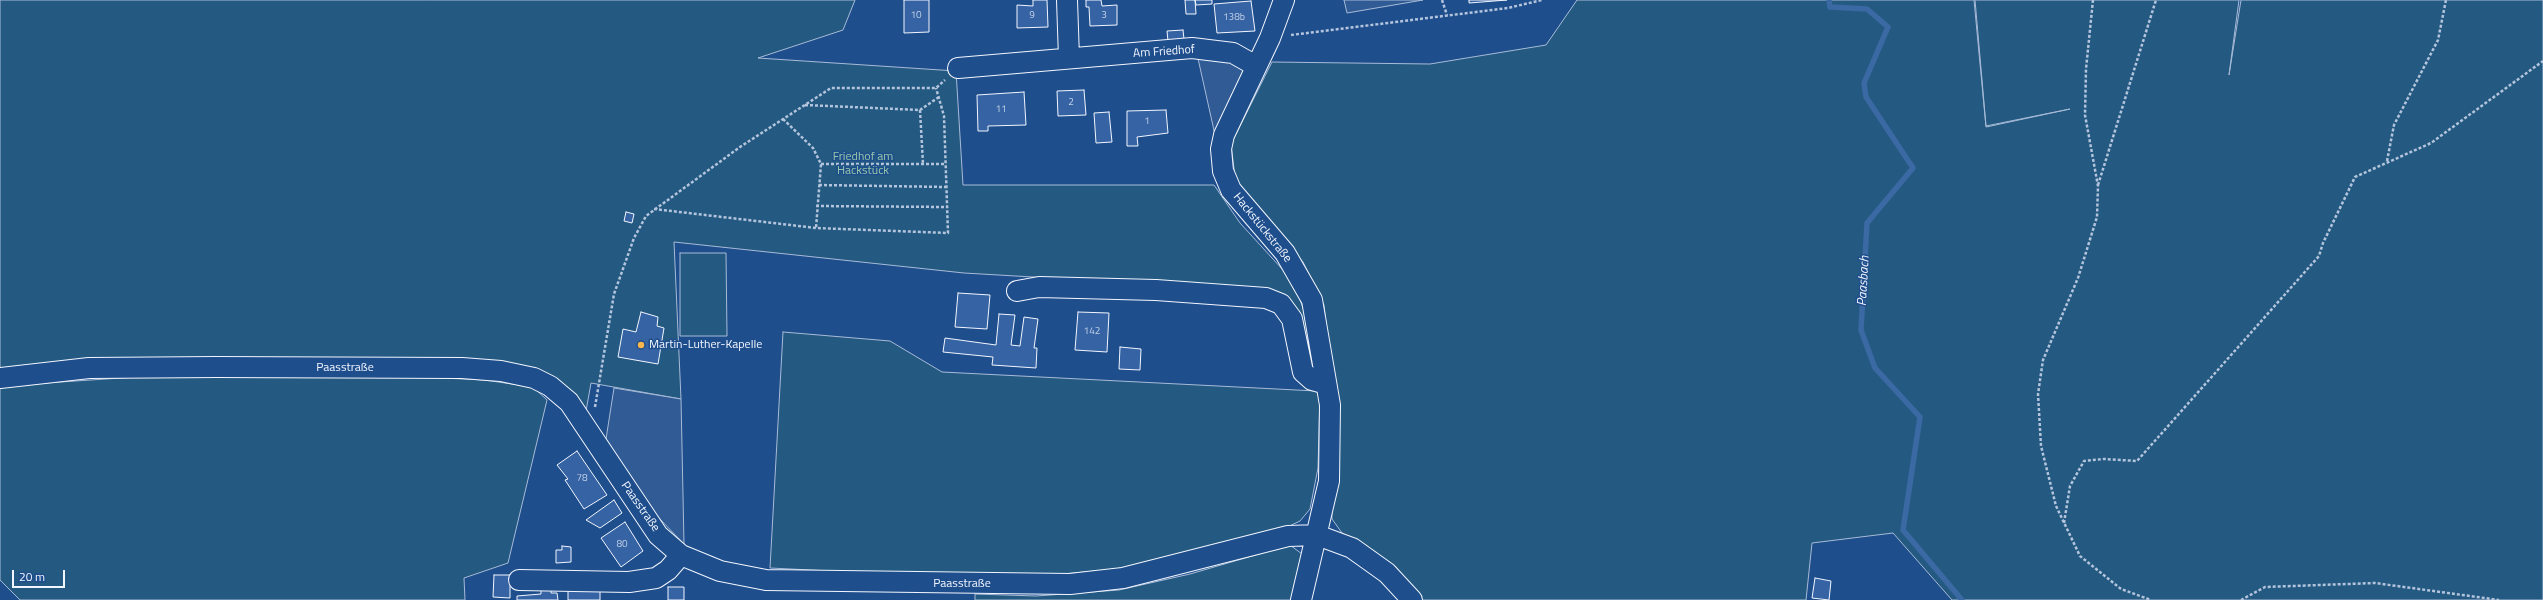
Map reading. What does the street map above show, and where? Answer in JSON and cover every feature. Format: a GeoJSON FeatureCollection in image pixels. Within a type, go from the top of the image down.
{"type":"FeatureCollection","features":[{"type":"Feature","properties":{"kind":"street"},"geometry":{"type":"LineString","coordinates":[[1067,0],[1069,58]]}},
{"type":"Feature","properties":{"kind":"street","name":"Hackstückstraße"},"geometry":{"type":"LineString","coordinates":[[1284,0],[1270,38],[1224,135],[1222,149],[1223,171],[1231,190],[1285,253],[1312,300],[1330,405],[1329,481],[1301,600]]}},
{"type":"Feature","properties":{"kind":"street","name":"Am Friedhof"},"geometry":{"type":"LineString","coordinates":[[958,68],[1192,48],[1233,53],[1256,66]]}},
{"type":"Feature","properties":{"kind":"street"},"geometry":{"type":"LineString","coordinates":[[1016,291],[1039,287],[1156,290],[1266,298],[1281,304],[1292,319],[1303,372],[1312,380],[1326,384]]}},
{"type":"Feature","properties":{"kind":"street","name":"Paasstraße"},"geometry":{"type":"LineString","coordinates":[[0,378],[89,368],[431,368],[502,371],[534,378],[550,386],[569,402],[658,535],[681,555],[720,571],[766,580],[1070,584],[1123,578],[1176,566],[1288,536],[1317,535],[1357,552],[1387,572],[1412,600]]}},
{"type":"Feature","properties":{"kind":"street"},"geometry":{"type":"LineString","coordinates":[[519,580],[629,582],[656,578],[668,570],[681,555]]}},
{"type":"Feature","properties":{"kind":"path"},"geometry":{"type":"LineString","coordinates":[[1442,0],[1447,15]]}},
{"type":"Feature","properties":{"kind":"path"},"geometry":{"type":"LineString","coordinates":[[1270,38],[1508,8],[1542,0]]}},
{"type":"Feature","properties":{"kind":"path"},"geometry":{"type":"LineString","coordinates":[[2093,0],[2086,69],[2085,115],[2098,186],[2097,217],[2078,278],[2043,360],[2038,394],[2041,446],[2056,506],[2080,556],[2121,589],[2151,600]]}},
{"type":"Feature","properties":{"kind":"path"},"geometry":{"type":"LineString","coordinates":[[2098,186],[2156,0]]}},
{"type":"Feature","properties":{"kind":"path"},"geometry":{"type":"LineString","coordinates":[[2387,161],[2394,125],[2438,40],[2446,0]]}},
{"type":"Feature","properties":{"kind":"path"},"geometry":{"type":"LineString","coordinates":[[2064,523],[2070,486],[2084,461],[2104,459],[2137,461],[2320,256],[2323,243],[2355,177],[2387,161],[2431,143],[2543,61]]}},
{"type":"Feature","properties":{"kind":"path"},"geometry":{"type":"LineString","coordinates":[[591,435],[614,294],[634,238],[646,216],[783,119],[831,88],[936,88],[958,68]]}},
{"type":"Feature","properties":{"kind":"path"},"geometry":{"type":"LineString","coordinates":[[654,209],[816,228],[948,233],[944,116],[936,88]]}},
{"type":"Feature","properties":{"kind":"path"},"geometry":{"type":"LineString","coordinates":[[804,105],[920,110],[938,97]]}},
{"type":"Feature","properties":{"kind":"path"},"geometry":{"type":"LineString","coordinates":[[920,110],[923,164]]}},
{"type":"Feature","properties":{"kind":"path"},"geometry":{"type":"LineString","coordinates":[[783,119],[813,148],[820,164],[820,185],[816,206],[816,228]]}},
{"type":"Feature","properties":{"kind":"path"},"geometry":{"type":"LineString","coordinates":[[820,164],[946,164]]}},
{"type":"Feature","properties":{"kind":"path"},"geometry":{"type":"LineString","coordinates":[[820,185],[946,187]]}},
{"type":"Feature","properties":{"kind":"path"},"geometry":{"type":"LineString","coordinates":[[816,206],[947,208]]}},
{"type":"Feature","properties":{"kind":"path"},"geometry":{"type":"LineString","coordinates":[[2241,600],[2265,586],[2375,583],[2499,600]]}},
{"type":"Feature","properties":{"kind":"green space","name":"Friedhof am Hackstück"},"geometry":{"type":"Polygon","coordinates":[[[0,0],[855,0],[843,30],[758,58],[956,71],[963,185],[1214,185],[1240,223],[1294,282],[1307,320],[1317,374],[1307,365],[1273,291],[964,273],[674,242],[681,399],[591,383],[586,411],[546,373],[137,358],[0,368],[0,0]]]}},
{"type":"Feature","properties":{"kind":"green space"},"geometry":{"type":"Polygon","coordinates":[[[1577,0],[1974,0],[1986,127],[2070,109],[1986,126],[1975,0],[2239,0],[2229,75],[2241,0],[2543,0],[2543,600],[1952,600],[1893,533],[1812,543],[1806,600],[1419,600],[1396,567],[1369,548],[1342,533],[1332,519],[1328,342],[1324,305],[1303,262],[1236,185],[1231,144],[1272,62],[1430,64],[1546,45],[1577,0]]]}},
{"type":"Feature","properties":{"kind":"green space"},"geometry":{"type":"Polygon","coordinates":[[[680,253],[726,253],[727,336],[680,336],[680,253]]]}},
{"type":"Feature","properties":{"kind":"green space"},"geometry":{"type":"Polygon","coordinates":[[[783,332],[890,341],[942,372],[1316,391],[1320,393],[1318,468],[1310,509],[1300,521],[1283,529],[1117,569],[1062,574],[893,574],[770,568],[783,332]]]}},
{"type":"Feature","properties":{"kind":"green space"},"geometry":{"type":"Polygon","coordinates":[[[166,375],[382,375],[484,380],[533,387],[547,400],[508,563],[464,578],[465,600],[20,600],[0,580],[0,386],[166,375]]]}},
{"type":"Feature","properties":{"kind":"green space"},"geometry":{"type":"Polygon","coordinates":[[[1290,545],[1302,554],[1292,600],[975,600],[975,594],[1036,596],[1119,590],[1190,574],[1290,545]]]}},
{"type":"Feature","properties":{"kind":"shaded area"},"geometry":{"type":"Polygon","coordinates":[[[1344,0],[1423,0],[1347,13],[1344,0]]]}},
{"type":"Feature","properties":{"kind":"shaded area"},"geometry":{"type":"Polygon","coordinates":[[[1197,54],[1231,60],[1248,69],[1217,144],[1197,54]]]}},
{"type":"Feature","properties":{"kind":"shaded area"},"geometry":{"type":"Polygon","coordinates":[[[614,388],[681,399],[684,544],[656,515],[606,439],[614,388]]]}},
{"type":"Feature","properties":{"kind":"building"},"geometry":{"type":"Polygon","coordinates":[[[904,0],[929,0],[929,32],[904,33],[904,0]]]}},
{"type":"Feature","properties":{"kind":"building"},"geometry":{"type":"Polygon","coordinates":[[[1033,0],[1047,0],[1048,27],[1017,28],[1017,5],[1033,6],[1033,0]]]}},
{"type":"Feature","properties":{"kind":"building"},"geometry":{"type":"Polygon","coordinates":[[[1086,0],[1101,0],[1102,6],[1117,5],[1117,25],[1090,26],[1089,7],[1086,7],[1086,0]]]}},
{"type":"Feature","properties":{"kind":"building"},"geometry":{"type":"Polygon","coordinates":[[[1185,0],[1195,0],[1196,14],[1186,14],[1185,0]]]}},
{"type":"Feature","properties":{"kind":"building"},"geometry":{"type":"Polygon","coordinates":[[[1195,0],[1212,0],[1212,4],[1196,5],[1195,0]]]}},
{"type":"Feature","properties":{"kind":"building"},"geometry":{"type":"Polygon","coordinates":[[[1469,0],[1507,0],[1469,3],[1469,0]]]}},
{"type":"Feature","properties":{"kind":"building"},"geometry":{"type":"Polygon","coordinates":[[[1251,1],[1255,31],[1217,33],[1214,4],[1251,1]]]}},
{"type":"Feature","properties":{"kind":"building"},"geometry":{"type":"Polygon","coordinates":[[[1183,30],[1184,39],[1168,41],[1167,31],[1183,30]]]}},
{"type":"Feature","properties":{"kind":"building"},"geometry":{"type":"Polygon","coordinates":[[[1084,90],[1086,115],[1058,116],[1057,91],[1084,90]]]}},
{"type":"Feature","properties":{"kind":"building"},"geometry":{"type":"Polygon","coordinates":[[[1024,92],[1026,125],[988,126],[988,131],[978,131],[977,95],[1024,92]]]}},
{"type":"Feature","properties":{"kind":"building"},"geometry":{"type":"Polygon","coordinates":[[[1166,110],[1168,133],[1137,137],[1138,146],[1127,146],[1127,111],[1166,110]]]}},
{"type":"Feature","properties":{"kind":"building"},"geometry":{"type":"Polygon","coordinates":[[[1109,112],[1112,142],[1096,143],[1094,113],[1109,112]]]}},
{"type":"Feature","properties":{"kind":"building"},"geometry":{"type":"Polygon","coordinates":[[[626,212],[634,214],[632,223],[624,221],[626,212]]]}},
{"type":"Feature","properties":{"kind":"building"},"geometry":{"type":"Polygon","coordinates":[[[958,293],[990,295],[987,329],[955,327],[958,293]]]}},
{"type":"Feature","properties":{"kind":"building","name":"Martin-Luther-Kapelle"},"geometry":{"type":"Polygon","coordinates":[[[641,312],[658,317],[657,326],[664,328],[658,364],[618,357],[623,329],[636,332],[641,312]]]}},
{"type":"Feature","properties":{"kind":"building"},"geometry":{"type":"Polygon","coordinates":[[[1078,312],[1109,313],[1107,352],[1075,350],[1078,312]]]}},
{"type":"Feature","properties":{"kind":"building"},"geometry":{"type":"Polygon","coordinates":[[[999,314],[1015,315],[1011,345],[1020,346],[1024,317],[1038,319],[1034,348],[1037,348],[1036,368],[992,365],[993,357],[943,352],[945,338],[996,345],[999,314]]]}},
{"type":"Feature","properties":{"kind":"building"},"geometry":{"type":"Polygon","coordinates":[[[1120,347],[1141,349],[1140,370],[1119,369],[1120,347]]]}},
{"type":"Feature","properties":{"kind":"building"},"geometry":{"type":"Polygon","coordinates":[[[577,451],[607,495],[584,509],[565,480],[568,479],[557,465],[577,451]]]}},
{"type":"Feature","properties":{"kind":"building"},"geometry":{"type":"Polygon","coordinates":[[[614,500],[622,513],[600,528],[586,520],[614,500]]]}},
{"type":"Feature","properties":{"kind":"building"},"geometry":{"type":"Polygon","coordinates":[[[625,522],[643,551],[621,567],[601,538],[625,522]]]}},
{"type":"Feature","properties":{"kind":"building"},"geometry":{"type":"Polygon","coordinates":[[[562,546],[571,547],[571,562],[556,563],[556,550],[562,550],[562,546]]]}},
{"type":"Feature","properties":{"kind":"building"},"geometry":{"type":"Polygon","coordinates":[[[494,575],[510,575],[510,598],[493,597],[494,575]]]}},
{"type":"Feature","properties":{"kind":"building"},"geometry":{"type":"Polygon","coordinates":[[[1815,578],[1831,581],[1829,600],[1812,598],[1815,578]]]}},
{"type":"Feature","properties":{"kind":"building"},"geometry":{"type":"Polygon","coordinates":[[[541,587],[551,588],[551,593],[557,593],[558,600],[517,600],[517,596],[541,594],[541,587]]]}},
{"type":"Feature","properties":{"kind":"building"},"geometry":{"type":"Polygon","coordinates":[[[668,587],[684,587],[684,600],[668,600],[668,587]]]}},
{"type":"Feature","properties":{"kind":"building"},"geometry":{"type":"Polygon","coordinates":[[[568,588],[600,588],[600,600],[568,600],[568,588]]]}},
{"type":"Feature","properties":{"kind":"waterway","name":"Paasbach"},"geometry":{"type":"LineString","coordinates":[[1829,0],[1830,7],[1867,9],[1888,27],[1864,83],[1866,97],[1913,168],[1867,223],[1861,330],[1875,368],[1920,417],[1903,530],[1962,600]]}},
{"type":"Feature","properties":{"kind":"place","name":"Martin-Luther-Kapelle"},"geometry":{"type":"Point","coordinates":[641,345]}}]}
